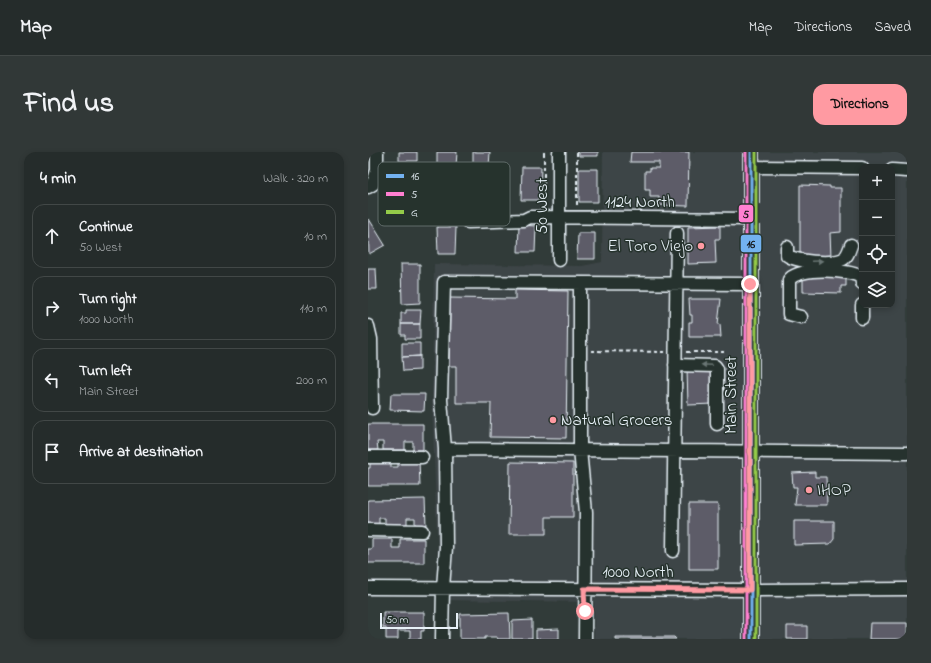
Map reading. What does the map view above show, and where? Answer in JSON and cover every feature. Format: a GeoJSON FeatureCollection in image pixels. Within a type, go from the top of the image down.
{"type":"FeatureCollection","features":[{"type":"Feature","properties":{"kind":"main road","name":"Main Street"},"geometry":{"type":"LineString","coordinates":[[750,152],[751,639]]}},
{"type":"Feature","properties":{"kind":"street"},"geometry":{"type":"LineString","coordinates":[[370,186],[377,170],[377,152]]}},
{"type":"Feature","properties":{"kind":"street","name":"50 West"},"geometry":{"type":"LineString","coordinates":[[559,260],[560,152]]}},
{"type":"Feature","properties":{"kind":"street"},"geometry":{"type":"LineString","coordinates":[[751,167],[859,168]]}},
{"type":"Feature","properties":{"kind":"street"},"geometry":{"type":"LineString","coordinates":[[895,170],[907,171]]}},
{"type":"Feature","properties":{"kind":"street","name":"1124 North"},"geometry":{"type":"LineString","coordinates":[[510,220],[524,220],[530,217],[750,219]]}},
{"type":"Feature","properties":{"kind":"street"},"geometry":{"type":"LineString","coordinates":[[673,551],[677,233]]}},
{"type":"Feature","properties":{"kind":"street"},"geometry":{"type":"LineString","coordinates":[[787,247],[787,255],[792,259],[809,261],[841,260],[847,256],[851,245]]}},
{"type":"Feature","properties":{"kind":"street"},"geometry":{"type":"LineString","coordinates":[[801,317],[789,314],[789,280],[792,276],[804,272],[847,272],[855,273],[859,276]]}},
{"type":"Feature","properties":{"kind":"street"},"geometry":{"type":"LineString","coordinates":[[442,639],[443,588],[446,547],[446,449],[441,400],[444,282],[750,284]]}},
{"type":"Feature","properties":{"kind":"street"},"geometry":{"type":"LineString","coordinates":[[580,283],[580,450],[586,512],[584,589],[585,639]]}},
{"type":"Feature","properties":{"kind":"street"},"geometry":{"type":"LineString","coordinates":[[862,308],[862,318]]}},
{"type":"Feature","properties":{"kind":"street"},"geometry":{"type":"LineString","coordinates":[[368,326],[371,339],[372,408]]}},
{"type":"Feature","properties":{"kind":"street"},"geometry":{"type":"LineString","coordinates":[[675,365],[711,364],[717,369],[717,424]]}},
{"type":"Feature","properties":{"kind":"street"},"geometry":{"type":"LineString","coordinates":[[446,449],[907,453]]}},
{"type":"Feature","properties":{"kind":"street"},"geometry":{"type":"LineString","coordinates":[[368,457],[422,456]]}},
{"type":"Feature","properties":{"kind":"street"},"geometry":{"type":"LineString","coordinates":[[368,530],[422,531]]}},
{"type":"Feature","properties":{"kind":"street","name":"1000 North"},"geometry":{"type":"LineString","coordinates":[[368,588],[750,590],[907,589]]}},
{"type":"Feature","properties":{"kind":"path"},"geometry":{"type":"LineString","coordinates":[[544,152],[544,202]]}},
{"type":"Feature","properties":{"kind":"path"},"geometry":{"type":"LineString","coordinates":[[577,152],[577,211]]}},
{"type":"Feature","properties":{"kind":"path"},"geometry":{"type":"LineString","coordinates":[[590,351],[666,352]]}},
{"type":"Feature","properties":{"kind":"path"},"geometry":{"type":"LineString","coordinates":[[682,352],[724,352]]}},
{"type":"Feature","properties":{"kind":"shaded area"},"geometry":{"type":"Polygon","coordinates":[[[603,152],[907,152],[907,639],[594,639],[594,602],[438,600],[432,402],[434,264],[582,266],[602,262],[603,152]]]}},
{"type":"Feature","properties":{"kind":"building"},"geometry":{"type":"Polygon","coordinates":[[[399,152],[417,152],[417,161],[399,161],[399,152]]]}},
{"type":"Feature","properties":{"kind":"building"},"geometry":{"type":"Polygon","coordinates":[[[437,152],[457,152],[456,162],[437,162],[437,152]]]}},
{"type":"Feature","properties":{"kind":"building"},"geometry":{"type":"Polygon","coordinates":[[[473,152],[490,152],[489,162],[473,162],[473,152]]]}},
{"type":"Feature","properties":{"kind":"building"},"geometry":{"type":"Polygon","coordinates":[[[579,152],[598,152],[598,156],[579,156],[579,152]]]}},
{"type":"Feature","properties":{"kind":"building"},"geometry":{"type":"Polygon","coordinates":[[[631,152],[689,152],[688,206],[659,205],[659,197],[650,197],[650,190],[645,190],[645,171],[650,171],[650,168],[659,168],[659,162],[630,162],[631,152]]]}},
{"type":"Feature","properties":{"kind":"building"},"geometry":{"type":"Polygon","coordinates":[[[522,167],[541,167],[540,200],[521,200],[522,167]]]}},
{"type":"Feature","properties":{"kind":"building"},"geometry":{"type":"Polygon","coordinates":[[[579,169],[598,169],[598,202],[579,202],[579,169]]]}},
{"type":"Feature","properties":{"kind":"building"},"geometry":{"type":"Polygon","coordinates":[[[800,185],[841,188],[841,232],[830,233],[831,257],[800,256],[800,185]]]}},
{"type":"Feature","properties":{"kind":"building"},"geometry":{"type":"Polygon","coordinates":[[[369,219],[385,245],[369,254],[368,220],[369,219]]]}},
{"type":"Feature","properties":{"kind":"building"},"geometry":{"type":"Polygon","coordinates":[[[519,225],[536,226],[535,252],[518,252],[519,225]]]}},
{"type":"Feature","properties":{"kind":"building"},"geometry":{"type":"Polygon","coordinates":[[[720,226],[720,239],[715,239],[716,263],[688,264],[688,227],[720,226]]]}},
{"type":"Feature","properties":{"kind":"building"},"geometry":{"type":"Polygon","coordinates":[[[437,227],[456,227],[455,254],[438,254],[437,227]]]}},
{"type":"Feature","properties":{"kind":"building"},"geometry":{"type":"Polygon","coordinates":[[[578,233],[595,233],[595,259],[577,259],[578,233]]]}},
{"type":"Feature","properties":{"kind":"building"},"geometry":{"type":"Polygon","coordinates":[[[401,264],[420,264],[420,303],[402,304],[401,264]]]}},
{"type":"Feature","properties":{"kind":"building"},"geometry":{"type":"Polygon","coordinates":[[[368,269],[376,269],[377,289],[368,289],[368,269]]]}},
{"type":"Feature","properties":{"kind":"building"},"geometry":{"type":"Polygon","coordinates":[[[803,274],[846,274],[846,286],[841,286],[841,293],[803,292],[803,274]]]}},
{"type":"Feature","properties":{"kind":"building"},"geometry":{"type":"Polygon","coordinates":[[[515,290],[568,291],[566,438],[490,437],[491,403],[456,403],[456,366],[449,366],[450,298],[515,299],[515,290]]]}},
{"type":"Feature","properties":{"kind":"building"},"geometry":{"type":"Polygon","coordinates":[[[689,299],[721,299],[718,324],[720,324],[721,337],[689,337],[689,322],[692,322],[692,315],[690,315],[689,299]]]}},
{"type":"Feature","properties":{"kind":"building"},"geometry":{"type":"Polygon","coordinates":[[[406,310],[421,310],[420,324],[401,324],[401,313],[406,313],[406,310]]]}},
{"type":"Feature","properties":{"kind":"building"},"geometry":{"type":"Polygon","coordinates":[[[401,324],[420,324],[420,339],[405,339],[405,335],[401,335],[401,324]]]}},
{"type":"Feature","properties":{"kind":"building"},"geometry":{"type":"Polygon","coordinates":[[[402,343],[420,343],[420,356],[402,357],[402,343]]]}},
{"type":"Feature","properties":{"kind":"building"},"geometry":{"type":"Polygon","coordinates":[[[420,356],[420,370],[403,371],[402,357],[420,356]]]}},
{"type":"Feature","properties":{"kind":"building"},"geometry":{"type":"Polygon","coordinates":[[[687,368],[712,368],[713,404],[688,405],[687,368]]]}},
{"type":"Feature","properties":{"kind":"building"},"geometry":{"type":"Polygon","coordinates":[[[391,394],[425,394],[424,411],[390,410],[391,394]]]}},
{"type":"Feature","properties":{"kind":"building"},"geometry":{"type":"Polygon","coordinates":[[[368,424],[423,424],[423,450],[413,450],[413,442],[405,442],[405,450],[383,450],[383,442],[377,442],[378,450],[368,450],[368,424]]]}},
{"type":"Feature","properties":{"kind":"building"},"geometry":{"type":"Polygon","coordinates":[[[370,460],[391,460],[391,467],[398,467],[398,461],[419,460],[420,486],[368,486],[368,468],[370,468],[370,460]]]}},
{"type":"Feature","properties":{"kind":"building"},"geometry":{"type":"Polygon","coordinates":[[[510,462],[573,463],[573,517],[546,517],[546,534],[509,534],[510,462]]]}},
{"type":"Feature","properties":{"kind":"building"},"geometry":{"type":"Polygon","coordinates":[[[815,472],[815,477],[826,477],[827,505],[795,505],[797,487],[793,487],[792,473],[815,472]]]}},
{"type":"Feature","properties":{"kind":"building"},"geometry":{"type":"Polygon","coordinates":[[[425,499],[426,525],[415,525],[415,518],[407,518],[407,526],[385,526],[385,518],[379,518],[379,525],[368,525],[368,500],[425,499]]]}},
{"type":"Feature","properties":{"kind":"building"},"geometry":{"type":"Polygon","coordinates":[[[689,504],[718,504],[718,569],[689,569],[689,504]]]}},
{"type":"Feature","properties":{"kind":"building"},"geometry":{"type":"Polygon","coordinates":[[[794,521],[834,521],[834,539],[830,544],[794,545],[794,521]]]}},
{"type":"Feature","properties":{"kind":"building"},"geometry":{"type":"Polygon","coordinates":[[[372,539],[392,539],[392,548],[400,548],[400,539],[424,539],[424,563],[368,563],[368,549],[372,549],[372,539]]]}},
{"type":"Feature","properties":{"kind":"building"},"geometry":{"type":"Polygon","coordinates":[[[383,612],[424,612],[424,631],[421,631],[421,639],[410,639],[410,631],[398,631],[398,639],[386,639],[386,628],[383,628],[383,612]]]}},
{"type":"Feature","properties":{"kind":"building"},"geometry":{"type":"Polygon","coordinates":[[[509,613],[510,639],[485,637],[485,639],[460,639],[460,614],[509,613]]]}},
{"type":"Feature","properties":{"kind":"building"},"geometry":{"type":"Polygon","coordinates":[[[532,620],[532,639],[512,639],[512,621],[532,620]]]}},
{"type":"Feature","properties":{"kind":"building"},"geometry":{"type":"Polygon","coordinates":[[[870,623],[907,623],[907,639],[869,639],[870,623]]]}},
{"type":"Feature","properties":{"kind":"building"},"geometry":{"type":"Polygon","coordinates":[[[787,626],[807,626],[807,639],[787,639],[787,626]]]}},
{"type":"Feature","properties":{"kind":"building"},"geometry":{"type":"Polygon","coordinates":[[[559,629],[559,639],[536,639],[536,630],[559,629]]]}},
{"type":"Feature","properties":{"kind":"building"},"geometry":{"type":"Polygon","coordinates":[[[615,637],[674,637],[676,639],[615,639],[615,637]]]}},
{"type":"Feature","properties":{"kind":"transit line","name":"5"},"geometry":{"type":"LineString","coordinates":[[746,152],[746,639]]}},
{"type":"Feature","properties":{"kind":"transit line","name":"16"},"geometry":{"type":"LineString","coordinates":[[751,152],[751,639]]}},
{"type":"Feature","properties":{"kind":"transit line","name":"G"},"geometry":{"type":"LineString","coordinates":[[756,152],[756,639]]}},
{"type":"Feature","properties":{"kind":"place","name":"El Toro Viejo"},"geometry":{"type":"Point","coordinates":[701,246]}},
{"type":"Feature","properties":{"kind":"place","name":"Natural Grocers"},"geometry":{"type":"Point","coordinates":[553,420]}},
{"type":"Feature","properties":{"kind":"place","name":"IHOP"},"geometry":{"type":"Point","coordinates":[809,490]}},
{"type":"Feature","properties":{"kind":"route"},"geometry":{"type":"LineString","coordinates":[[585,611],[584,589],[750,590],[750,284]]}}]}
